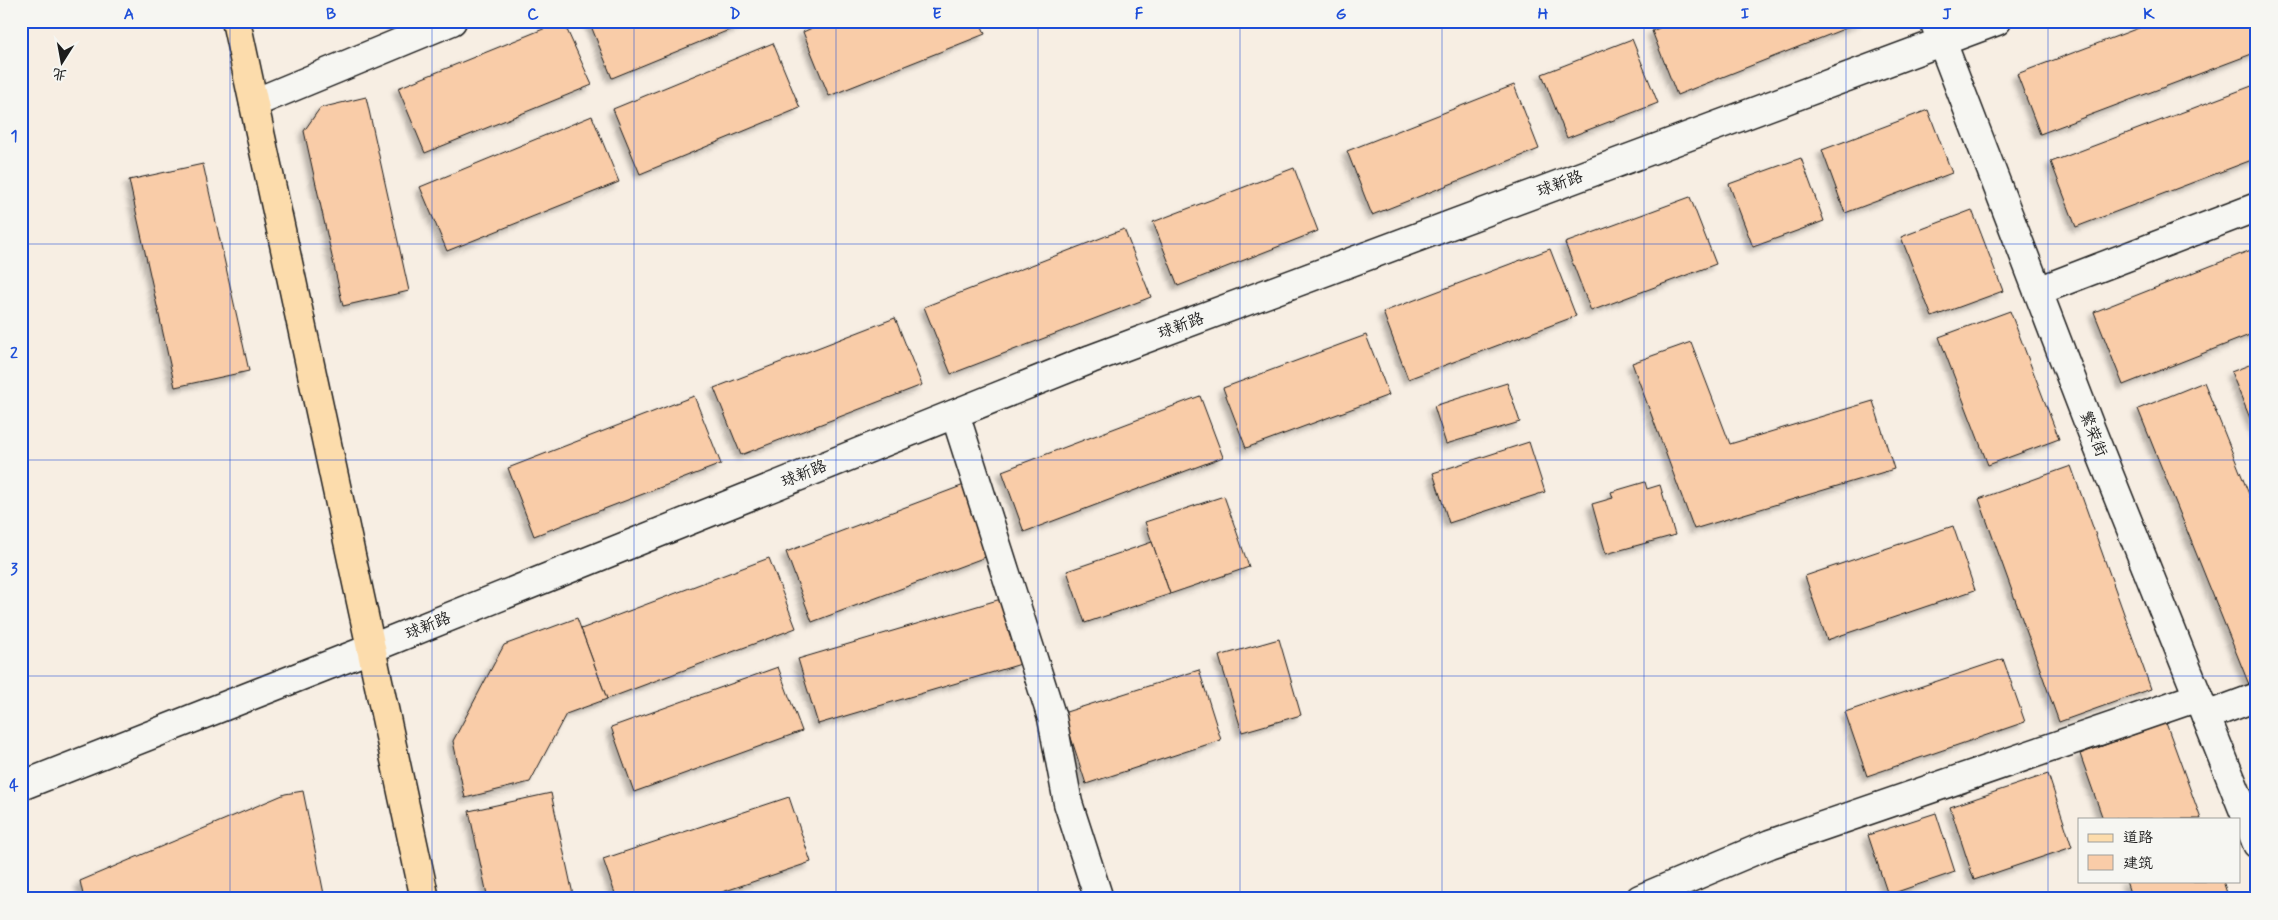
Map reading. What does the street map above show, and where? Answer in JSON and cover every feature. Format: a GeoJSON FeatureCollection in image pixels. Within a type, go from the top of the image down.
{"type":"FeatureCollection","features":[{"type":"Feature","properties":{"kind":"main road"},"geometry":{"type":"LineString","coordinates":[[236,21],[425,899]]}},
{"type":"Feature","properties":{"kind":"street"},"geometry":{"type":"LineString","coordinates":[[254,103],[452,21]]}},
{"type":"Feature","properties":{"kind":"street","name":"球新路"},"geometry":{"type":"LineString","coordinates":[[21,786],[372,648],[1091,359],[1938,32],[1997,21]]}},
{"type":"Feature","properties":{"kind":"street","name":"繁荣街"},"geometry":{"type":"LineString","coordinates":[[1938,32],[2038,291],[2256,842]]}},
{"type":"Feature","properties":{"kind":"street"},"geometry":{"type":"LineString","coordinates":[[2038,291],[2257,207]]}},
{"type":"Feature","properties":{"kind":"street"},"geometry":{"type":"LineString","coordinates":[[955,414],[1052,718],[1068,803],[1099,899]]}},
{"type":"Feature","properties":{"kind":"street"},"geometry":{"type":"LineString","coordinates":[[1640,899],[1770,844],[2202,706],[2257,697]]}},
{"type":"Feature","properties":{"kind":"building"},"geometry":{"type":"Polygon","coordinates":[[[563,21],[592,85],[425,153],[398,88],[563,21]]]}},
{"type":"Feature","properties":{"kind":"building"},"geometry":{"type":"Polygon","coordinates":[[[589,21],[751,21],[612,78],[589,21]]]}},
{"type":"Feature","properties":{"kind":"building"},"geometry":{"type":"Polygon","coordinates":[[[828,21],[980,21],[985,34],[829,96],[803,32],[828,21]]]}},
{"type":"Feature","properties":{"kind":"building"},"geometry":{"type":"Polygon","coordinates":[[[1676,21],[1864,21],[1677,95],[1652,31],[1676,21]]]}},
{"type":"Feature","properties":{"kind":"building"},"geometry":{"type":"Polygon","coordinates":[[[2157,21],[2257,21],[2257,52],[2040,134],[2017,74],[2157,21]]]}},
{"type":"Feature","properties":{"kind":"building"},"geometry":{"type":"Polygon","coordinates":[[[1632,39],[1658,103],[1567,138],[1542,74],[1632,39]]]}},
{"type":"Feature","properties":{"kind":"building"},"geometry":{"type":"Polygon","coordinates":[[[773,43],[800,108],[640,174],[613,109],[773,43]]]}},
{"type":"Feature","properties":{"kind":"building"},"geometry":{"type":"Polygon","coordinates":[[[2257,84],[2257,158],[2076,227],[2051,162],[2257,84]]]}},
{"type":"Feature","properties":{"kind":"building"},"geometry":{"type":"Polygon","coordinates":[[[1514,85],[1539,149],[1372,215],[1347,151],[1514,85]]]}},
{"type":"Feature","properties":{"kind":"building"},"geometry":{"type":"Polygon","coordinates":[[[366,97],[409,291],[343,306],[304,131],[320,108],[366,97]]]}},
{"type":"Feature","properties":{"kind":"building"},"geometry":{"type":"Polygon","coordinates":[[[1928,110],[1952,173],[1845,213],[1822,150],[1928,110]]]}},
{"type":"Feature","properties":{"kind":"building"},"geometry":{"type":"Polygon","coordinates":[[[592,116],[619,182],[447,251],[420,187],[592,116]]]}},
{"type":"Feature","properties":{"kind":"building"},"geometry":{"type":"Polygon","coordinates":[[[1801,158],[1824,221],[1753,247],[1729,184],[1801,158]]]}},
{"type":"Feature","properties":{"kind":"building"},"geometry":{"type":"Polygon","coordinates":[[[203,164],[249,371],[175,387],[129,180],[203,164]]]}},
{"type":"Feature","properties":{"kind":"building"},"geometry":{"type":"Polygon","coordinates":[[[1294,168],[1318,231],[1178,286],[1153,222],[1294,168]]]}},
{"type":"Feature","properties":{"kind":"building"},"geometry":{"type":"Polygon","coordinates":[[[1690,197],[1716,264],[1591,311],[1565,243],[1690,197]]]}},
{"type":"Feature","properties":{"kind":"building"},"geometry":{"type":"Polygon","coordinates":[[[1972,210],[2003,291],[1932,317],[1901,237],[1972,210]]]}},
{"type":"Feature","properties":{"kind":"building"},"geometry":{"type":"Polygon","coordinates":[[[1124,229],[1151,297],[951,374],[924,307],[1124,229]]]}},
{"type":"Feature","properties":{"kind":"building"},"geometry":{"type":"Polygon","coordinates":[[[1550,249],[1576,316],[1408,379],[1383,312],[1550,249]]]}},
{"type":"Feature","properties":{"kind":"building"},"geometry":{"type":"Polygon","coordinates":[[[2251,250],[2257,265],[2257,332],[2123,385],[2094,312],[2251,250]]]}},
{"type":"Feature","properties":{"kind":"building"},"geometry":{"type":"Polygon","coordinates":[[[2010,311],[2059,439],[1988,465],[1939,337],[2010,311]]]}},
{"type":"Feature","properties":{"kind":"building"},"geometry":{"type":"Polygon","coordinates":[[[895,318],[922,385],[741,455],[714,388],[895,318]]]}},
{"type":"Feature","properties":{"kind":"building"},"geometry":{"type":"Polygon","coordinates":[[[1366,335],[1389,395],[1246,448],[1223,388],[1366,335]]]}},
{"type":"Feature","properties":{"kind":"building"},"geometry":{"type":"Polygon","coordinates":[[[1691,342],[1730,444],[1873,401],[1894,469],[1694,529],[1632,363],[1691,342]]]}},
{"type":"Feature","properties":{"kind":"building"},"geometry":{"type":"Polygon","coordinates":[[[2257,362],[2257,435],[2231,372],[2257,362]]]}},
{"type":"Feature","properties":{"kind":"building"},"geometry":{"type":"Polygon","coordinates":[[[2204,382],[2257,514],[2257,684],[2250,687],[2138,409],[2204,382]]]}},
{"type":"Feature","properties":{"kind":"building"},"geometry":{"type":"Polygon","coordinates":[[[1507,383],[1520,422],[1446,444],[1434,406],[1507,383]]]}},
{"type":"Feature","properties":{"kind":"building"},"geometry":{"type":"Polygon","coordinates":[[[694,396],[721,464],[534,536],[508,468],[694,396]]]}},
{"type":"Feature","properties":{"kind":"building"},"geometry":{"type":"Polygon","coordinates":[[[1200,396],[1223,457],[1024,532],[1002,471],[1200,396]]]}},
{"type":"Feature","properties":{"kind":"building"},"geometry":{"type":"Polygon","coordinates":[[[1529,442],[1545,492],[1449,523],[1433,473],[1529,442]]]}},
{"type":"Feature","properties":{"kind":"building"},"geometry":{"type":"Polygon","coordinates":[[[2071,466],[2151,689],[2059,722],[1979,499],[2071,466]]]}},
{"type":"Feature","properties":{"kind":"building"},"geometry":{"type":"Polygon","coordinates":[[[1645,482],[1647,489],[1660,485],[1675,535],[1606,554],[1592,504],[1613,498],[1611,492],[1645,482]]]}},
{"type":"Feature","properties":{"kind":"building"},"geometry":{"type":"Polygon","coordinates":[[[964,485],[991,555],[812,622],[786,552],[964,485]]]}},
{"type":"Feature","properties":{"kind":"building"},"geometry":{"type":"Polygon","coordinates":[[[1224,496],[1249,567],[1170,594],[1145,522],[1224,496]]]}},
{"type":"Feature","properties":{"kind":"building"},"geometry":{"type":"Polygon","coordinates":[[[1953,526],[1975,590],[1827,640],[1805,576],[1953,526]]]}},
{"type":"Feature","properties":{"kind":"building"},"geometry":{"type":"Polygon","coordinates":[[[1152,542],[1170,594],[1085,623],[1067,571],[1152,542]]]}},
{"type":"Feature","properties":{"kind":"building"},"geometry":{"type":"Polygon","coordinates":[[[769,558],[796,628],[607,699],[581,629],[769,558]]]}},
{"type":"Feature","properties":{"kind":"building"},"geometry":{"type":"Polygon","coordinates":[[[1001,599],[1021,664],[818,724],[798,659],[1001,599]]]}},
{"type":"Feature","properties":{"kind":"building"},"geometry":{"type":"Polygon","coordinates":[[[577,618],[607,699],[566,714],[530,782],[465,798],[453,741],[504,645],[577,618]]]}},
{"type":"Feature","properties":{"kind":"building"},"geometry":{"type":"Polygon","coordinates":[[[1279,639],[1301,715],[1242,732],[1219,656],[1279,639]]]}},
{"type":"Feature","properties":{"kind":"building"},"geometry":{"type":"Polygon","coordinates":[[[2003,659],[2025,722],[1867,776],[1845,712],[2003,659]]]}},
{"type":"Feature","properties":{"kind":"building"},"geometry":{"type":"Polygon","coordinates":[[[778,667],[802,731],[634,792],[611,727],[778,667]]]}},
{"type":"Feature","properties":{"kind":"building"},"geometry":{"type":"Polygon","coordinates":[[[1199,670],[1221,740],[1086,784],[1063,713],[1199,670]]]}},
{"type":"Feature","properties":{"kind":"building"},"geometry":{"type":"Polygon","coordinates":[[[2166,723],[2201,818],[2103,818],[2080,754],[2166,723]]]}},
{"type":"Feature","properties":{"kind":"building"},"geometry":{"type":"Polygon","coordinates":[[[2048,774],[2072,847],[1974,880],[1950,807],[2048,774]]]}},
{"type":"Feature","properties":{"kind":"building"},"geometry":{"type":"Polygon","coordinates":[[[303,791],[325,899],[84,899],[80,881],[285,794],[303,791]]]}},
{"type":"Feature","properties":{"kind":"building"},"geometry":{"type":"Polygon","coordinates":[[[551,793],[574,899],[488,899],[469,811],[551,793]]]}},
{"type":"Feature","properties":{"kind":"building"},"geometry":{"type":"Polygon","coordinates":[[[789,797],[811,862],[702,899],[617,899],[603,859],[789,797]]]}},
{"type":"Feature","properties":{"kind":"building"},"geometry":{"type":"Polygon","coordinates":[[[1936,813],[1955,872],[1888,895],[1868,835],[1936,813]]]}},
{"type":"Feature","properties":{"kind":"building"},"geometry":{"type":"Polygon","coordinates":[[[2126,882],[2223,882],[2229,899],[2132,899],[2126,882]]]}}]}
